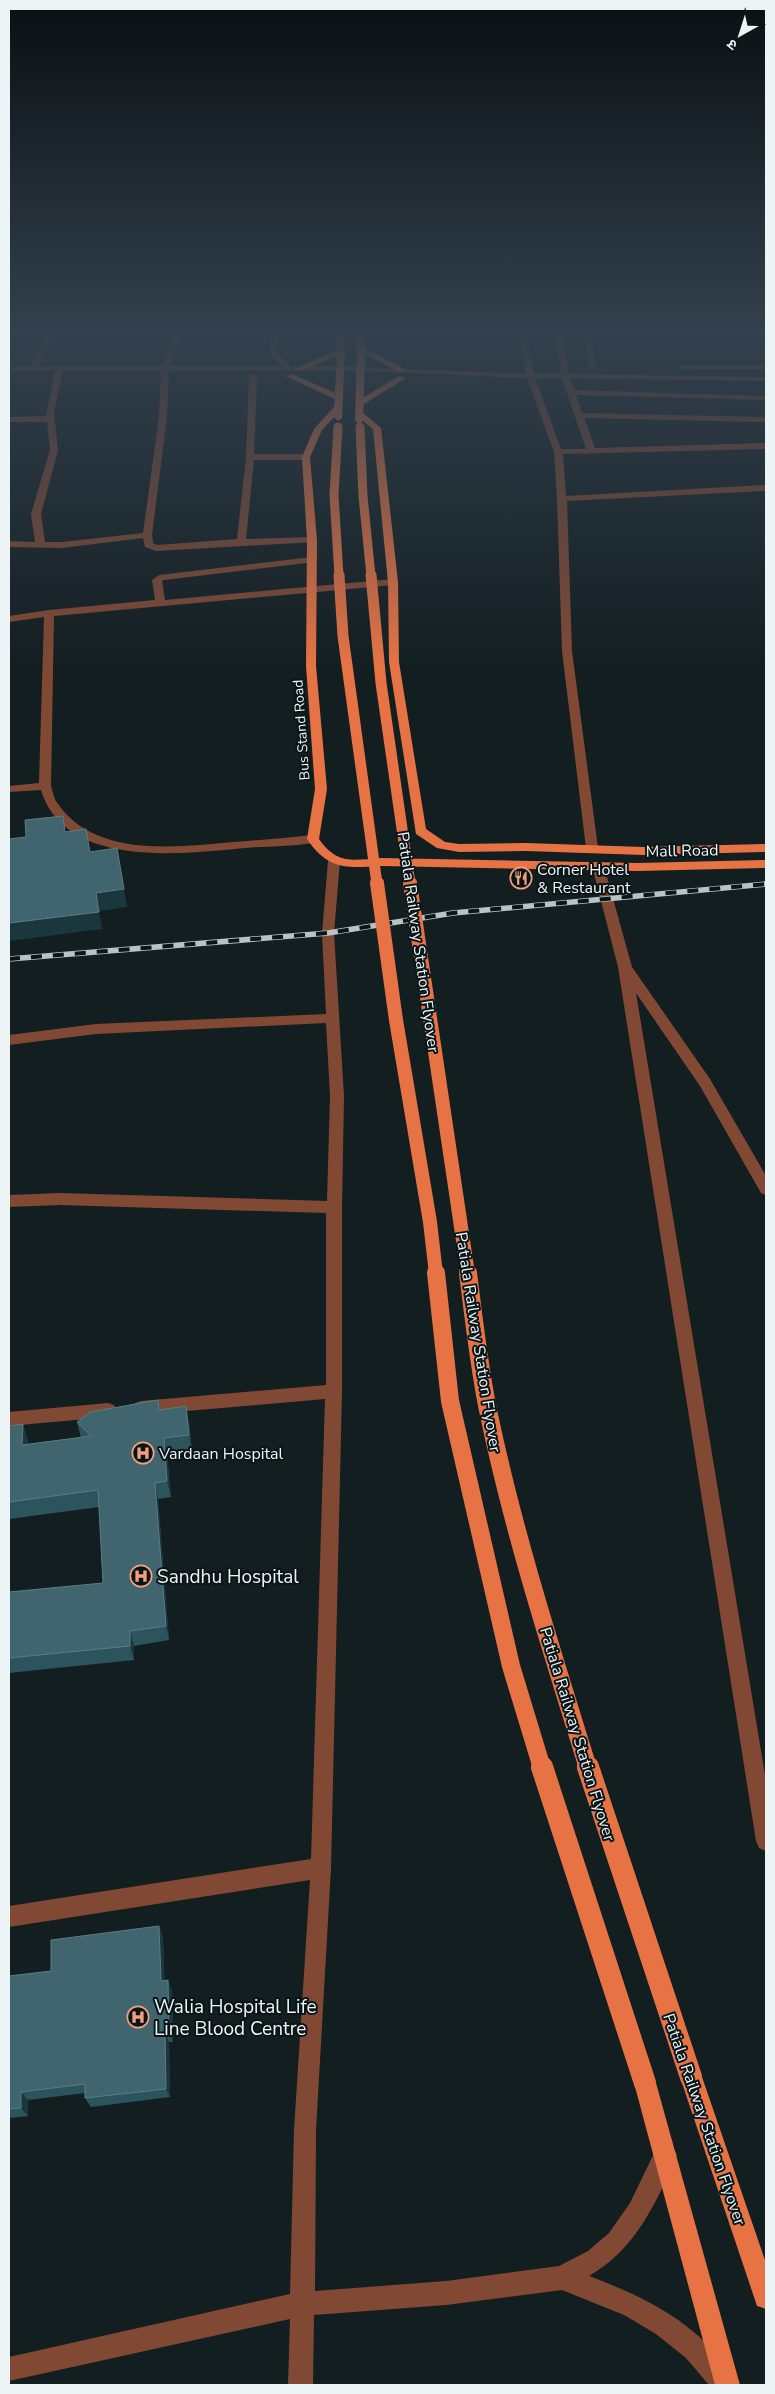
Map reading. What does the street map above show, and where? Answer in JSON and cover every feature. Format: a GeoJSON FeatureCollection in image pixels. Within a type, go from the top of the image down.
{"type":"FeatureCollection","features":[{"type":"Feature","properties":{"kind":"main road","name":"Bus Stand Road"},"geometry":{"type":"LineString","coordinates":[[311,445],[306,457],[312,540],[311,666],[321,789],[312,839]]}},
{"type":"Feature","properties":{"kind":"main road","name":"Patiala Railway Station Flyover"},"geometry":{"type":"LineString","coordinates":[[337,445],[334,495],[344,636],[396,1020],[430,1222],[450,1401],[511,1666],[546,1785],[645,2083],[728,2385]]}},
{"type":"Feature","properties":{"kind":"main road","name":"Patiala Railway Station Flyover"},"geometry":{"type":"LineString","coordinates":[[360,445],[363,496],[381,683],[488,1412],[497,1455],[555,1662],[611,1838],[766,2297]]}},
{"type":"Feature","properties":{"kind":"main road"},"geometry":{"type":"LineString","coordinates":[[379,445],[393,582],[394,662],[420,831],[442,845],[459,848],[592,848]]}},
{"type":"Feature","properties":{"kind":"main road"},"geometry":{"type":"LineString","coordinates":[[312,839],[321,853],[334,861],[350,864],[381,862],[598,866]]}},
{"type":"Feature","properties":{"kind":"main road","name":"Mall Road"},"geometry":{"type":"LineString","coordinates":[[592,848],[643,851],[766,848]]}},
{"type":"Feature","properties":{"kind":"main road","name":"Mall Road"},"geometry":{"type":"LineString","coordinates":[[598,866],[766,864]]}},
{"type":"Feature","properties":{"kind":"street"},"geometry":{"type":"LineString","coordinates":[[42,545],[37,532],[36,514],[54,450],[53,445]]}},
{"type":"Feature","properties":{"kind":"street"},"geometry":{"type":"LineString","coordinates":[[159,445],[147,535],[148,546],[152,548],[241,542],[312,540]]}},
{"type":"Feature","properties":{"kind":"street"},"geometry":{"type":"LineString","coordinates":[[241,542],[250,445]]}},
{"type":"Feature","properties":{"kind":"street"},"geometry":{"type":"LineString","coordinates":[[555,445],[558,452],[562,499],[567,651],[592,848]]}},
{"type":"Feature","properties":{"kind":"street"},"geometry":{"type":"LineString","coordinates":[[589,445],[591,450]]}},
{"type":"Feature","properties":{"kind":"street"},"geometry":{"type":"LineString","coordinates":[[558,452],[766,446]]}},
{"type":"Feature","properties":{"kind":"street"},"geometry":{"type":"LineString","coordinates":[[250,457],[306,457]]}},
{"type":"Feature","properties":{"kind":"street"},"geometry":{"type":"LineString","coordinates":[[562,499],[766,488]]}},
{"type":"Feature","properties":{"kind":"street"},"geometry":{"type":"LineString","coordinates":[[9,544],[42,545],[147,535]]}},
{"type":"Feature","properties":{"kind":"street"},"geometry":{"type":"LineString","coordinates":[[160,602],[157,585],[158,580],[162,577],[312,560]]}},
{"type":"Feature","properties":{"kind":"street"},"geometry":{"type":"LineString","coordinates":[[9,619],[160,602],[393,582]]}},
{"type":"Feature","properties":{"kind":"street"},"geometry":{"type":"LineString","coordinates":[[49,613],[45,786],[53,806],[74,827],[97,840],[131,850],[165,851],[312,839]]}},
{"type":"Feature","properties":{"kind":"street"},"geometry":{"type":"LineString","coordinates":[[9,790],[45,786]]}},
{"type":"Feature","properties":{"kind":"street"},"geometry":{"type":"LineString","coordinates":[[301,2385],[305,2130],[321,1868],[334,1391],[334,1207],[337,1096],[328,933],[334,861]]}},
{"type":"Feature","properties":{"kind":"street"},"geometry":{"type":"LineString","coordinates":[[598,866],[625,967],[766,1841]]}},
{"type":"Feature","properties":{"kind":"street"},"geometry":{"type":"LineString","coordinates":[[625,967],[705,1083],[766,1189]]}},
{"type":"Feature","properties":{"kind":"street"},"geometry":{"type":"LineString","coordinates":[[9,1040],[96,1029],[332,1018]]}},
{"type":"Feature","properties":{"kind":"street"},"geometry":{"type":"LineString","coordinates":[[9,1201],[60,1199],[334,1207]]}},
{"type":"Feature","properties":{"kind":"street"},"geometry":{"type":"LineString","coordinates":[[9,1419],[334,1391]]}},
{"type":"Feature","properties":{"kind":"street"},"geometry":{"type":"LineString","coordinates":[[9,1916],[321,1868]]}},
{"type":"Feature","properties":{"kind":"street"},"geometry":{"type":"LineString","coordinates":[[9,2369],[302,2304],[446,2293],[562,2278],[596,2259],[617,2242],[638,2211],[665,2155]]}},
{"type":"Feature","properties":{"kind":"street"},"geometry":{"type":"LineString","coordinates":[[562,2278],[623,2300],[661,2323],[695,2350],[724,2385]]}},
{"type":"Feature","properties":{"kind":"building"},"geometry":{"type":"Polygon","coordinates":[[[63,816],[65,832],[86,829],[90,852],[117,848],[124,889],[96,893],[99,912],[9,923],[9,839],[26,837],[25,820],[63,816]]]}},
{"type":"Feature","properties":{"kind":"building"},"geometry":{"type":"Polygon","coordinates":[[[158,1400],[159,1410],[186,1406],[189,1435],[164,1438],[167,1481],[155,1483],[166,1626],[130,1631],[130,1646],[9,1658],[9,1592],[103,1583],[98,1490],[9,1502],[9,1426],[23,1424],[22,1445],[91,1436],[77,1422],[90,1412],[158,1400]]]}},
{"type":"Feature","properties":{"kind":"building"},"geometry":{"type":"Polygon","coordinates":[[[159,1926],[161,1981],[168,1980],[169,2032],[165,2032],[166,2089],[85,2098],[85,2084],[21,2092],[21,2108],[9,2109],[9,1976],[51,1971],[51,1940],[159,1926]]]}},
{"type":"Feature","properties":{"kind":"railway"},"geometry":{"type":"LineString","coordinates":[[9,959],[328,933],[453,913],[766,884]]}},
{"type":"Feature","properties":{"kind":"place","name":"Corner Hotel & Restaurant"},"geometry":{"type":"Point","coordinates":[521,878]}},
{"type":"Feature","properties":{"kind":"place","name":"Vardaan Hospital"},"geometry":{"type":"Point","coordinates":[143,1453]}},
{"type":"Feature","properties":{"kind":"place","name":"Sandhu Hospital"},"geometry":{"type":"Point","coordinates":[141,1576]}},
{"type":"Feature","properties":{"kind":"place","name":"Walia Hospital Life Line Blood Centre"},"geometry":{"type":"Point","coordinates":[138,2017]}}]}
